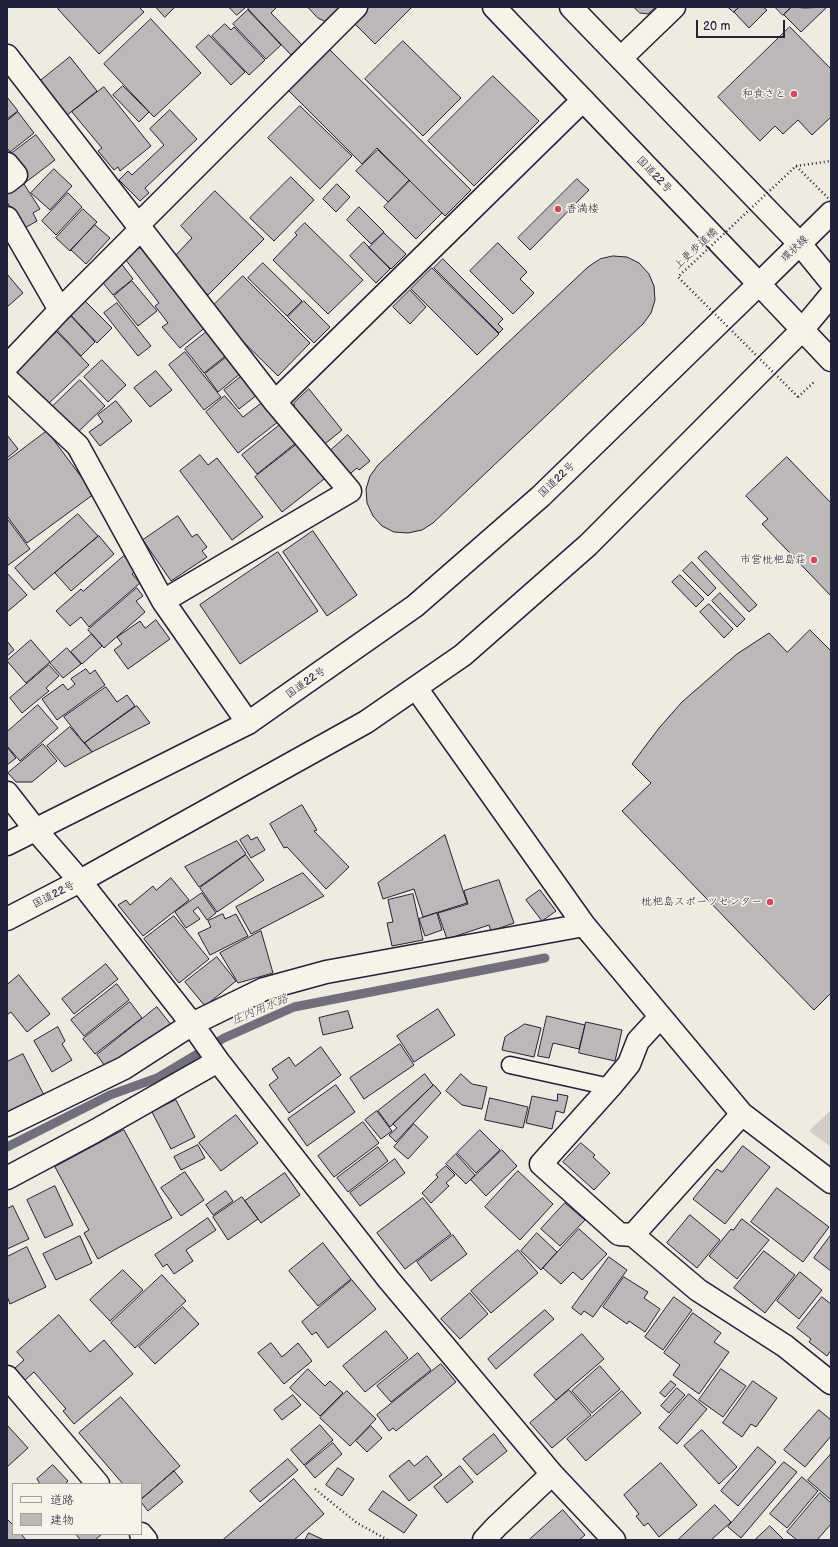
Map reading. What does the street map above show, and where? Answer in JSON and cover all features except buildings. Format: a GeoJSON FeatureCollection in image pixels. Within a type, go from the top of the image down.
{"type":"FeatureCollection","features":[{"type":"Feature","properties":{"kind":"main road"},"geometry":{"type":"LineString","coordinates":[[7,366],[139,227],[356,7]]}},
{"type":"Feature","properties":{"kind":"main road","name":"国道22号"},"geometry":{"type":"LineString","coordinates":[[7,844],[248,724],[415,606],[541,496],[759,284],[494,7]]}},
{"type":"Feature","properties":{"kind":"main road"},"geometry":{"type":"LineString","coordinates":[[571,7],[800,244],[831,282]]}},
{"type":"Feature","properties":{"kind":"main road"},"geometry":{"type":"LineString","coordinates":[[621,58],[674,7]]}},
{"type":"Feature","properties":{"kind":"main road"},"geometry":{"type":"LineString","coordinates":[[7,56],[275,402],[350,491],[163,602]]}},
{"type":"Feature","properties":{"kind":"main road"},"geometry":{"type":"LineString","coordinates":[[275,402],[583,100]]}},
{"type":"Feature","properties":{"kind":"main road"},"geometry":{"type":"LineString","coordinates":[[7,164],[16,175],[7,182]]}},
{"type":"Feature","properties":{"kind":"main road","name":"環状線"},"geometry":{"type":"LineString","coordinates":[[759,284],[831,213]]}},
{"type":"Feature","properties":{"kind":"main road"},"geometry":{"type":"LineString","coordinates":[[7,218],[60,310]]}},
{"type":"Feature","properties":{"kind":"main road"},"geometry":{"type":"LineString","coordinates":[[759,284],[831,360]]}},
{"type":"Feature","properties":{"kind":"main road","name":"国道22号"},"geometry":{"type":"LineString","coordinates":[[7,919],[80,882],[366,722],[463,655],[588,545],[802,330],[831,295]]}},
{"type":"Feature","properties":{"kind":"main road"},"geometry":{"type":"LineString","coordinates":[[7,379],[78,446],[163,602],[248,724]]}},
{"type":"Feature","properties":{"kind":"main road"},"geometry":{"type":"LineString","coordinates":[[416,688],[584,925],[660,1017],[742,1114],[831,1182]]}},
{"type":"Feature","properties":{"kind":"main road"},"geometry":{"type":"LineString","coordinates":[[7,792],[35,829],[80,882],[389,1280],[552,1474],[614,1540]]}},
{"type":"Feature","properties":{"kind":"main road"},"geometry":{"type":"LineString","coordinates":[[7,1125],[124,1068],[264,989],[326,972],[584,925]]}},
{"type":"Feature","properties":{"kind":"main road"},"geometry":{"type":"LineString","coordinates":[[660,1017],[638,1041],[629,1064],[541,1164],[619,1234],[633,1235],[698,1290],[784,1346],[831,1383]]}},
{"type":"Feature","properties":{"kind":"main road"},"geometry":{"type":"LineString","coordinates":[[7,1178],[102,1127],[217,1059]]}},
{"type":"Feature","properties":{"kind":"main road"},"geometry":{"type":"LineString","coordinates":[[633,1235],[742,1114]]}},
{"type":"Feature","properties":{"kind":"main road"},"geometry":{"type":"LineString","coordinates":[[7,1377],[97,1483]]}},
{"type":"Feature","properties":{"kind":"main road"},"geometry":{"type":"LineString","coordinates":[[484,1540],[552,1474]]}},
{"type":"Feature","properties":{"kind":"lane"},"geometry":{"type":"LineString","coordinates":[[510,1065],[610,1087]]}},
{"type":"Feature","properties":{"kind":"path"},"geometry":{"type":"LineString","coordinates":[[796,166],[831,161]]}},
{"type":"Feature","properties":{"kind":"path"},"geometry":{"type":"LineString","coordinates":[[796,166],[831,201]]}},
{"type":"Feature","properties":{"kind":"path","name":"上更歩道橋"},"geometry":{"type":"LineString","coordinates":[[796,166],[678,277],[798,398]]}},
{"type":"Feature","properties":{"kind":"path"},"geometry":{"type":"LineString","coordinates":[[315,1489],[357,1523],[388,1540]]}},
{"type":"Feature","properties":{"kind":"shaded area"},"geometry":{"type":"Polygon","coordinates":[[[831,1110],[831,1147],[809,1131],[831,1110]]]}},
{"type":"Feature","properties":{"kind":"waterway","name":"庄内用水路"},"geometry":{"type":"LineString","coordinates":[[7,1147],[110,1095],[157,1078],[224,1038],[294,1007],[545,958]]}},
{"type":"Feature","properties":{"kind":"place","name":"和食さと"},"geometry":{"type":"Point","coordinates":[794,94]}},
{"type":"Feature","properties":{"kind":"place","name":"香満楼"},"geometry":{"type":"Point","coordinates":[558,209]}},
{"type":"Feature","properties":{"kind":"place","name":"市営枇杷島荘"},"geometry":{"type":"Point","coordinates":[814,560]}},
{"type":"Feature","properties":{"kind":"place","name":"枇杷島スポーツセンター"},"geometry":{"type":"Point","coordinates":[770,902]}}]}
